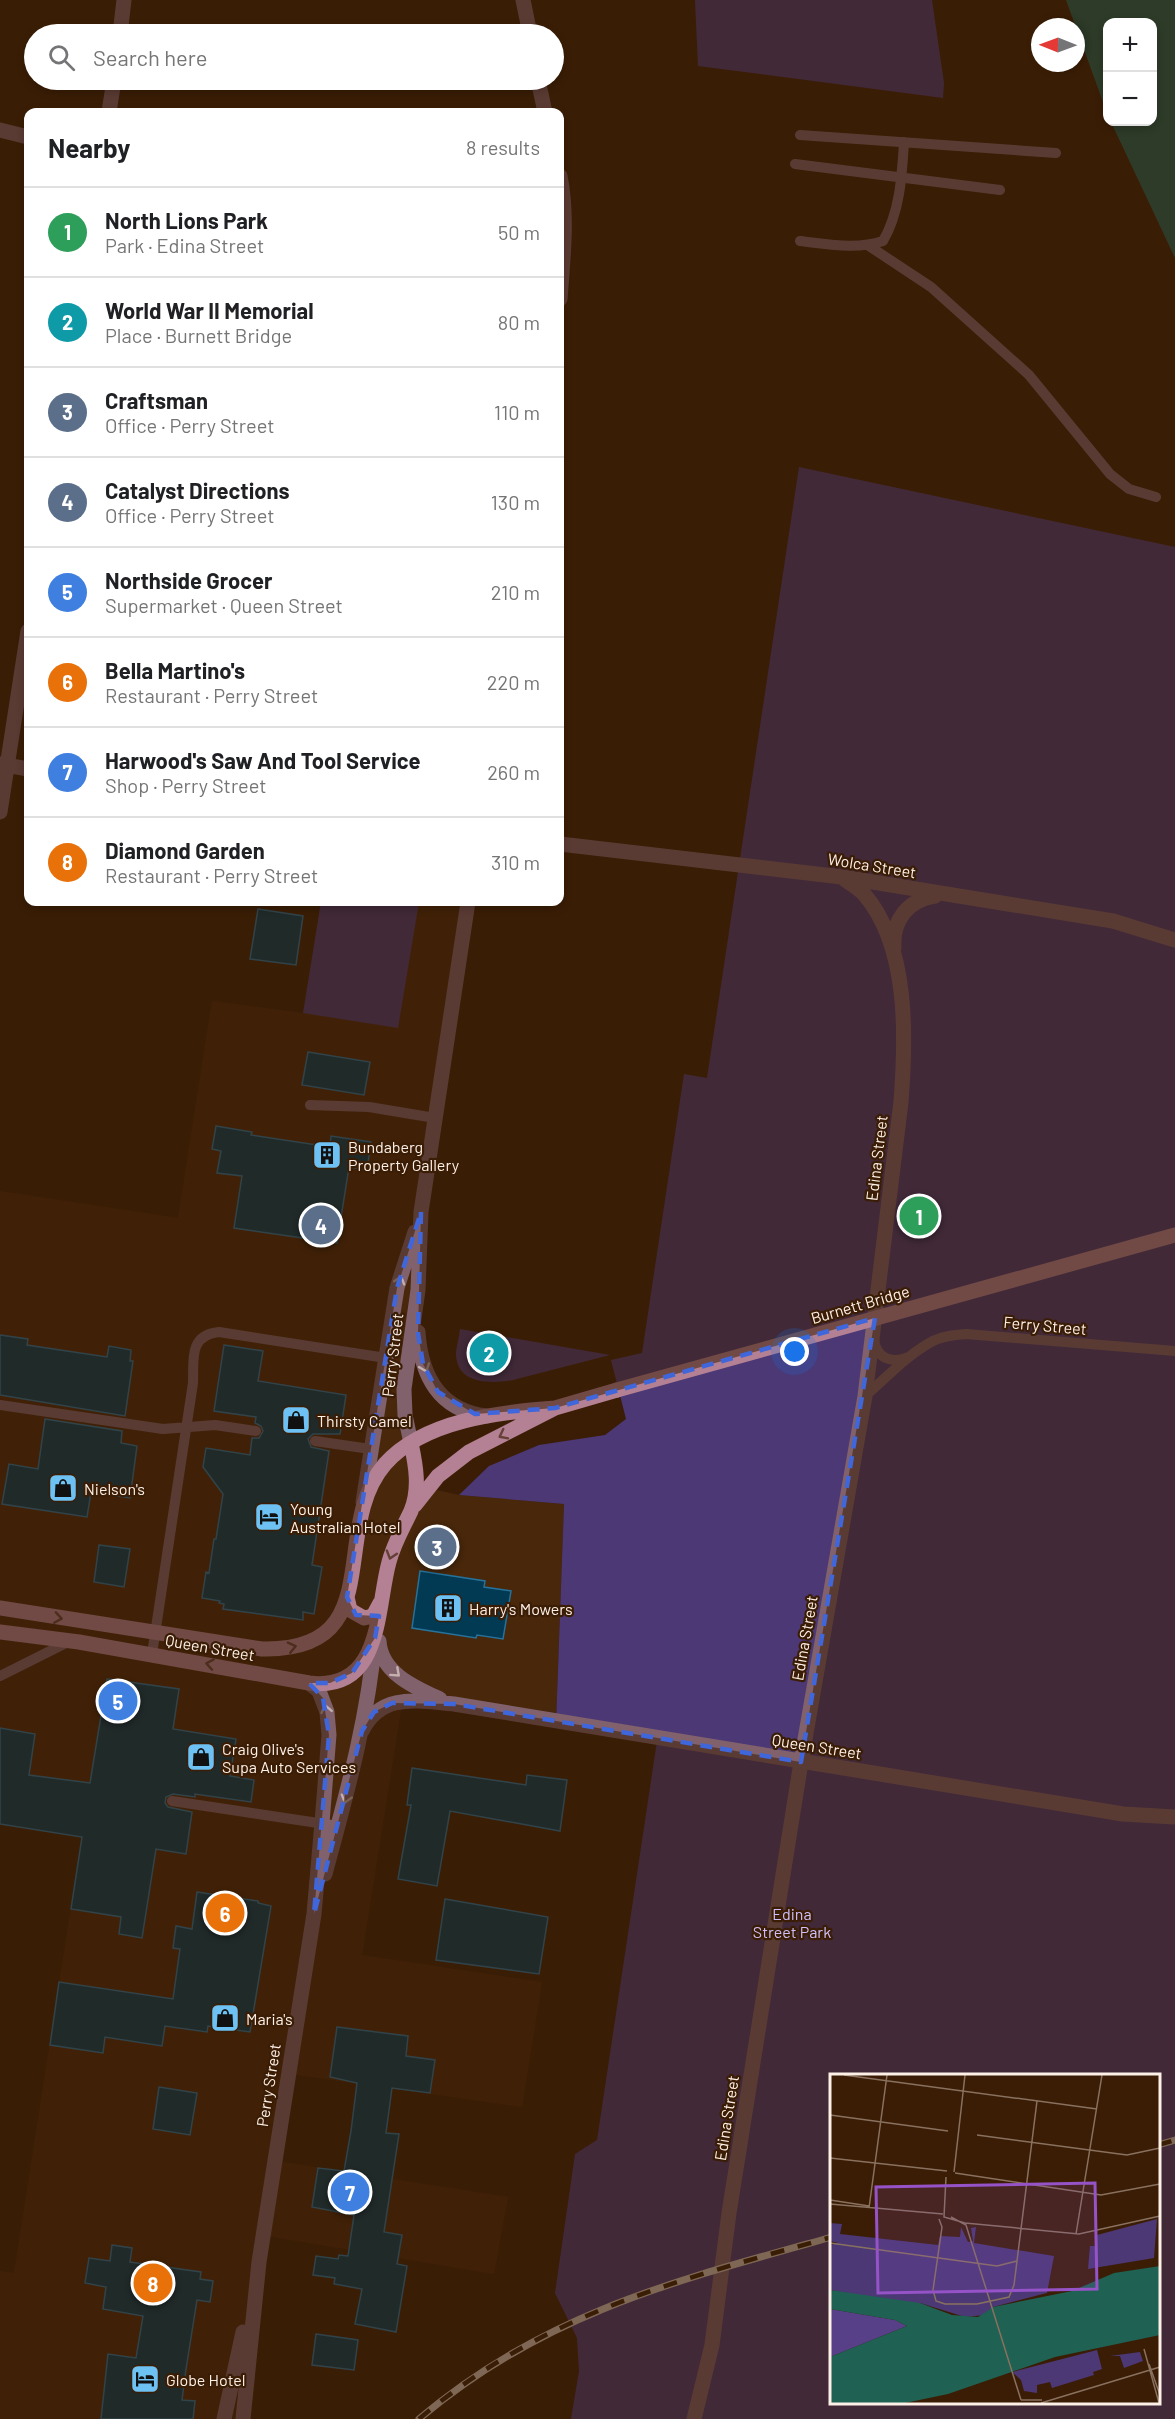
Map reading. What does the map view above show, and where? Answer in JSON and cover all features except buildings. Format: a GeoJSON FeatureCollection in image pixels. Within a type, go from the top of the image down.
{"type":"FeatureCollection","features":[{"type":"Feature","properties":{"kind":"main road","name":"Burnett Bridge"},"geometry":{"type":"LineString","coordinates":[[411,1510],[438,1476],[469,1452],[555,1408],[1175,1235]]}},
{"type":"Feature","properties":{"kind":"main road","name":"Burnett Bridge"},"geometry":{"type":"LineString","coordinates":[[363,1503],[384,1465],[411,1443],[433,1431],[510,1412],[555,1408]]}},
{"type":"Feature","properties":{"kind":"main road","name":"Perry Street"},"geometry":{"type":"LineString","coordinates":[[380,1603],[393,1548],[411,1510],[417,1474],[411,1443]]}},
{"type":"Feature","properties":{"kind":"main road","name":"Perry Street"},"geometry":{"type":"LineString","coordinates":[[347,1597],[363,1503]]}},
{"type":"Feature","properties":{"kind":"main road","name":"Queen Street"},"geometry":{"type":"LineString","coordinates":[[0,1608],[262,1649],[305,1644],[329,1631],[344,1610],[347,1597]]}},
{"type":"Feature","properties":{"kind":"main road"},"geometry":{"type":"LineString","coordinates":[[347,1597],[350,1610],[364,1618],[372,1616],[380,1603]]}},
{"type":"Feature","properties":{"kind":"main road","name":"Queen Street"},"geometry":{"type":"LineString","coordinates":[[0,1632],[152,1654],[309,1683],[330,1683],[352,1673],[369,1653],[375,1638],[380,1603]]}},
{"type":"Feature","properties":{"kind":"street"},"geometry":{"type":"LineString","coordinates":[[121,24],[124,0]]}},
{"type":"Feature","properties":{"kind":"street"},"geometry":{"type":"LineString","coordinates":[[523,0],[528,24]]}},
{"type":"Feature","properties":{"kind":"street"},"geometry":{"type":"LineString","coordinates":[[110,108],[113,90]]}},
{"type":"Feature","properties":{"kind":"street"},"geometry":{"type":"LineString","coordinates":[[540,90],[544,108]]}},
{"type":"Feature","properties":{"kind":"street"},"geometry":{"type":"LineString","coordinates":[[0,130],[24,135]]}},
{"type":"Feature","properties":{"kind":"street"},"geometry":{"type":"LineString","coordinates":[[0,812],[4,765],[24,654]]}},
{"type":"Feature","properties":{"kind":"street"},"geometry":{"type":"LineString","coordinates":[[4,765],[24,768]]}},
{"type":"Feature","properties":{"kind":"street","name":"Wolca Street"},"geometry":{"type":"LineString","coordinates":[[564,844],[842,878],[958,896],[1113,921],[1175,940]]}},
{"type":"Feature","properties":{"kind":"street","name":"Edina Street"},"geometry":{"type":"LineString","coordinates":[[694,2419],[712,2345],[729,2213],[801,1762],[865,1396],[901,1102],[905,1055],[903,1009],[896,963],[888,934],[874,907],[862,892],[842,878]]}},
{"type":"Feature","properties":{"kind":"street"},"geometry":{"type":"LineString","coordinates":[[896,963],[894,941],[902,914],[921,899],[958,896]]}},
{"type":"Feature","properties":{"kind":"street","name":"Perry Street"},"geometry":{"type":"LineString","coordinates":[[411,1443],[405,1415],[404,1389],[418,1290],[421,1212],[467,906]]}},
{"type":"Feature","properties":{"kind":"street","name":"Perry Street"},"geometry":{"type":"LineString","coordinates":[[363,1503],[397,1288],[421,1212]]}},
{"type":"Feature","properties":{"kind":"street"},"geometry":{"type":"LineString","coordinates":[[418,1290],[420,1353],[431,1383],[444,1397],[464,1411],[489,1416]]}},
{"type":"Feature","properties":{"kind":"street","name":"Queen Street"},"geometry":{"type":"LineString","coordinates":[[378,1620],[380,1652],[391,1669],[418,1689],[454,1704]]}},
{"type":"Feature","properties":{"kind":"street","name":"Perry Street"},"geometry":{"type":"LineString","coordinates":[[314,1914],[355,1766],[373,1668],[375,1638]]}},
{"type":"Feature","properties":{"kind":"street","name":"Perry Street"},"geometry":{"type":"LineString","coordinates":[[243,2419],[259,2262],[314,1914],[329,1735],[327,1713],[320,1691],[309,1683]]}},
{"type":"Feature","properties":{"kind":"street","name":"Queen Street"},"geometry":{"type":"LineString","coordinates":[[362,1731],[374,1712],[392,1703],[418,1701],[454,1704],[1123,1814],[1175,1817]]}},
{"type":"Feature","properties":{"kind":"street","name":"Perry Street"},"geometry":{"type":"LineString","coordinates":[[224,2419],[259,2262]]}},
{"type":"Feature","properties":{"kind":"lane"},"geometry":{"type":"LineString","coordinates":[[800,135],[1056,153]]}},
{"type":"Feature","properties":{"kind":"lane"},"geometry":{"type":"LineString","coordinates":[[800,241],[869,246],[883,241],[892,226],[901,178],[904,142]]}},
{"type":"Feature","properties":{"kind":"lane"},"geometry":{"type":"LineString","coordinates":[[795,164],[1000,190]]}},
{"type":"Feature","properties":{"kind":"lane"},"geometry":{"type":"LineString","coordinates":[[869,246],[931,287],[1029,375],[1110,474],[1129,489],[1156,497]]}},
{"type":"Feature","properties":{"kind":"lane"},"geometry":{"type":"LineString","coordinates":[[310,1105],[369,1107],[435,1118]]}},
{"type":"Feature","properties":{"kind":"lane","name":"Ferry Street"},"geometry":{"type":"LineString","coordinates":[[874,1326],[876,1350],[888,1360],[896,1361],[916,1353]]}},
{"type":"Feature","properties":{"kind":"lane"},"geometry":{"type":"LineString","coordinates":[[152,1654],[194,1383],[193,1353],[199,1342],[213,1333],[386,1358]]}},
{"type":"Feature","properties":{"kind":"lane","name":"Ferry Street"},"geometry":{"type":"LineString","coordinates":[[865,1396],[916,1353],[932,1342],[945,1337],[966,1334],[1175,1351]]}},
{"type":"Feature","properties":{"kind":"lane"},"geometry":{"type":"LineString","coordinates":[[0,1405],[163,1429],[215,1425],[256,1431]]}},
{"type":"Feature","properties":{"kind":"lane"},"geometry":{"type":"LineString","coordinates":[[315,1441],[370,1449]]}},
{"type":"Feature","properties":{"kind":"lane"},"geometry":{"type":"LineString","coordinates":[[0,1676],[70,1641]]}},
{"type":"Feature","properties":{"kind":"lane"},"geometry":{"type":"LineString","coordinates":[[172,1800],[338,1826]]}},
{"type":"Feature","properties":{"kind":"highlighted area"},"geometry":{"type":"Polygon","coordinates":[[[421,1212],[418,1333],[423,1364],[438,1392],[475,1414],[555,1408],[875,1318],[801,1762],[454,1704],[392,1703],[374,1712],[362,1731],[314,1914],[329,1735],[323,1698],[309,1683],[330,1683],[352,1673],[375,1638],[379,1616],[356,1615],[347,1597],[397,1288],[421,1212]]]}},
{"type":"Feature","properties":{"kind":"shaded area"},"geometry":{"type":"Polygon","coordinates":[[[320,906],[464,906],[404,1372],[415,1485],[459,1495],[564,1504],[556,1723],[402,1704],[362,1955],[542,1982],[522,2107],[290,2074],[277,2161],[508,2197],[494,2274],[267,2236],[235,2419],[0,2419],[0,2271],[14,2273],[82,1837],[0,1824],[0,1191],[178,1218],[212,1001],[303,1013],[320,906]]]}},
{"type":"Feature","properties":{"kind":"green space"},"geometry":{"type":"Polygon","coordinates":[[[695,0],[932,0],[944,83],[943,98],[698,66],[695,0]]]}},
{"type":"Feature","properties":{"kind":"green space","name":"Edina Street Park"},"geometry":{"type":"Polygon","coordinates":[[[799,467],[1175,547],[1175,2419],[571,2419],[579,2371],[577,2338],[555,2293],[575,2154],[597,2140],[657,1741],[556,1723],[564,1504],[459,1495],[489,1466],[539,1445],[605,1435],[626,1419],[611,1360],[642,1353],[684,1074],[707,1078],[799,467]]]}},
{"type":"Feature","properties":{"kind":"green space"},"geometry":{"type":"Polygon","coordinates":[[[320,906],[418,906],[398,1028],[303,1013],[320,906]]]}},
{"type":"Feature","properties":{"kind":"green space"},"geometry":{"type":"Polygon","coordinates":[[[460,1329],[610,1355],[513,1380],[485,1382],[468,1376],[461,1371],[457,1363],[456,1352],[460,1329]]]}},
{"type":"Feature","properties":{"kind":"water"},"geometry":{"type":"Polygon","coordinates":[[[1066,0],[1175,0],[1175,258],[1113,126],[1157,126],[1157,18],[1103,18],[1103,102],[1085,52],[1085,18],[1073,18],[1066,0]]]}},
{"type":"Feature","properties":{"kind":"railway"},"geometry":{"type":"LineString","coordinates":[[1160,2144],[1175,2140]]}},
{"type":"Feature","properties":{"kind":"railway"},"geometry":{"type":"LineString","coordinates":[[419,2419],[466,2383],[515,2352],[564,2326],[615,2304],[667,2286],[830,2238]]}},
{"type":"Feature","properties":{"kind":"place","name":"Bundaberg Property Gallery"},"geometry":{"type":"Point","coordinates":[327,1155]}},
{"type":"Feature","properties":{"kind":"place","name":"North Lions Park"},"geometry":{"type":"Point","coordinates":[919,1216]}},
{"type":"Feature","properties":{"kind":"place","name":"Catalyst Directions"},"geometry":{"type":"Point","coordinates":[321,1225]}},
{"type":"Feature","properties":{"kind":"place","name":"World War II Memorial"},"geometry":{"type":"Point","coordinates":[489,1353]}},
{"type":"Feature","properties":{"kind":"place","name":"Thirsty Camel"},"geometry":{"type":"Point","coordinates":[296,1420]}},
{"type":"Feature","properties":{"kind":"place","name":"Nielson's"},"geometry":{"type":"Point","coordinates":[63,1488]}},
{"type":"Feature","properties":{"kind":"place","name":"Young Australian Hotel"},"geometry":{"type":"Point","coordinates":[269,1517]}},
{"type":"Feature","properties":{"kind":"place","name":"Craftsman"},"geometry":{"type":"Point","coordinates":[437,1547]}},
{"type":"Feature","properties":{"kind":"place","name":"Harry's Mowers"},"geometry":{"type":"Point","coordinates":[448,1608]}},
{"type":"Feature","properties":{"kind":"place","name":"Northside Grocer"},"geometry":{"type":"Point","coordinates":[118,1701]}},
{"type":"Feature","properties":{"kind":"place","name":"Craig Olive's Supa Auto Services"},"geometry":{"type":"Point","coordinates":[201,1757]}},
{"type":"Feature","properties":{"kind":"place","name":"Bella Martino's"},"geometry":{"type":"Point","coordinates":[225,1913]}},
{"type":"Feature","properties":{"kind":"place","name":"Maria's"},"geometry":{"type":"Point","coordinates":[225,2018]}},
{"type":"Feature","properties":{"kind":"place","name":"Harwood's Saw And Tool Service"},"geometry":{"type":"Point","coordinates":[350,2192]}},
{"type":"Feature","properties":{"kind":"place","name":"Diamond Garden"},"geometry":{"type":"Point","coordinates":[153,2283]}},
{"type":"Feature","properties":{"kind":"place","name":"Globe Hotel"},"geometry":{"type":"Point","coordinates":[145,2379]}}]}
